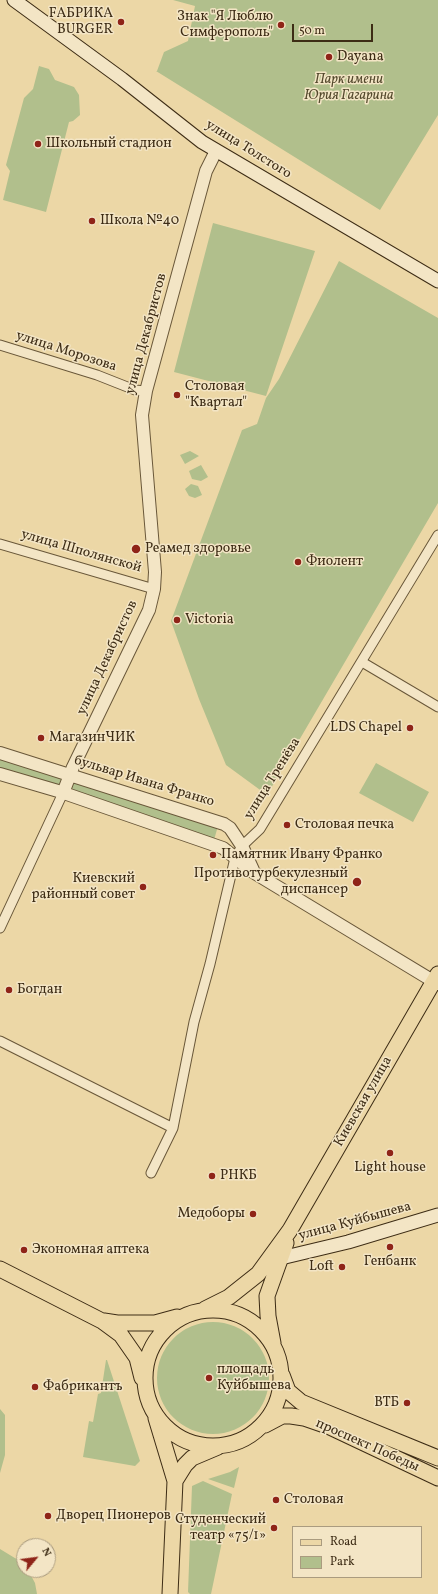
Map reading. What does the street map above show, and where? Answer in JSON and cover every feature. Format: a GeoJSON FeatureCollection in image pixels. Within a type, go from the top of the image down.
{"type":"FeatureCollection","features":[{"type":"Feature","properties":{"kind":"main road","name":"улица Толстого"},"geometry":{"type":"LineString","coordinates":[[14,0],[122,78],[202,142],[438,281]]}},
{"type":"Feature","properties":{"kind":"main road","name":"Киевская улица"},"geometry":{"type":"LineString","coordinates":[[197,1312],[229,1297],[258,1274],[290,1230],[436,980]]}},
{"type":"Feature","properties":{"kind":"main road","name":"улица Куйбышева"},"geometry":{"type":"LineString","coordinates":[[281,1258],[348,1242],[438,1215]]}},
{"type":"Feature","properties":{"kind":"main road","name":"Киевская улица"},"geometry":{"type":"LineString","coordinates":[[275,1352],[268,1316],[267,1296],[290,1230]]}},
{"type":"Feature","properties":{"kind":"main road"},"geometry":{"type":"LineString","coordinates":[[0,1269],[102,1321],[121,1335],[137,1358],[175,1481],[170,1594]]}},
{"type":"Feature","properties":{"kind":"main road"},"geometry":{"type":"LineString","coordinates":[[102,1321],[117,1324],[155,1323],[212,1309],[225,1311],[242,1316],[253,1322],[269,1340],[275,1352],[280,1368],[279,1390],[274,1410],[268,1419],[253,1433],[243,1439],[192,1458],[185,1465],[175,1481]]}},
{"type":"Feature","properties":{"kind":"main road"},"geometry":{"type":"LineString","coordinates":[[197,1312],[177,1320],[165,1329],[155,1342],[148,1356],[145,1371],[146,1387],[151,1406],[163,1424],[175,1434],[190,1441],[205,1445],[221,1446]]}},
{"type":"Feature","properties":{"kind":"main road","name":"проспект Победы"},"geometry":{"type":"LineString","coordinates":[[280,1368],[288,1391],[301,1402],[438,1458]]}},
{"type":"Feature","properties":{"kind":"main road","name":"проспект Победы"},"geometry":{"type":"LineString","coordinates":[[253,1433],[282,1416],[304,1418],[330,1427],[438,1478]]}},
{"type":"Feature","properties":{"kind":"street","name":"улица Декабристов"},"geometry":{"type":"LineString","coordinates":[[0,928],[63,793],[69,775],[149,610],[154,589],[155,572],[142,415],[146,392],[206,171],[216,151]]}},
{"type":"Feature","properties":{"kind":"street","name":"улица Морозова"},"geometry":{"type":"LineString","coordinates":[[0,345],[97,375],[135,390],[146,392]]}},
{"type":"Feature","properties":{"kind":"street","name":"улица Тренёва"},"geometry":{"type":"LineString","coordinates":[[151,1173],[173,1128],[194,1022],[210,964],[235,858],[242,846],[260,829],[438,535]]}},
{"type":"Feature","properties":{"kind":"street","name":"улица Шполянской"},"geometry":{"type":"LineString","coordinates":[[0,544],[154,589]]}},
{"type":"Feature","properties":{"kind":"street"},"geometry":{"type":"LineString","coordinates":[[362,662],[438,707]]}},
{"type":"Feature","properties":{"kind":"street","name":"бульвар Ивана Франко"},"geometry":{"type":"LineString","coordinates":[[0,753],[224,824],[230,828],[242,846],[253,872]]}},
{"type":"Feature","properties":{"kind":"street"},"geometry":{"type":"LineString","coordinates":[[0,774],[63,793],[223,848],[253,872],[436,980]]}},
{"type":"Feature","properties":{"kind":"street"},"geometry":{"type":"LineString","coordinates":[[0,1041],[173,1128]]}},
{"type":"Feature","properties":{"kind":"green space","name":"Парк имени Юрия Гагарина"},"geometry":{"type":"Polygon","coordinates":[[[173,0],[438,0],[438,115],[380,210],[156,71],[164,52],[188,41],[195,6],[173,0]]]}},
{"type":"Feature","properties":{"kind":"green space","name":"Школьный стадион"},"geometry":{"type":"Polygon","coordinates":[[[39,66],[49,69],[55,80],[74,87],[79,95],[80,115],[73,121],[69,122],[46,212],[3,200],[10,171],[6,165],[24,98],[33,89],[39,66]]]}},
{"type":"Feature","properties":{"kind":"green space"},"geometry":{"type":"Polygon","coordinates":[[[213,223],[315,251],[266,396],[174,372],[213,223]]]}},
{"type":"Feature","properties":{"kind":"green space","name":"Фиолент"},"geometry":{"type":"Polygon","coordinates":[[[339,261],[438,318],[438,503],[267,795],[226,765],[199,699],[171,621],[242,430],[257,424],[266,398],[279,379],[339,261]]]}},
{"type":"Feature","properties":{"kind":"green space"},"geometry":{"type":"Polygon","coordinates":[[[190,451],[199,456],[185,464],[180,455],[190,451]]]}},
{"type":"Feature","properties":{"kind":"green space"},"geometry":{"type":"Polygon","coordinates":[[[201,465],[208,477],[201,481],[192,479],[189,471],[201,465]]]}},
{"type":"Feature","properties":{"kind":"green space"},"geometry":{"type":"Polygon","coordinates":[[[191,484],[198,486],[202,495],[195,498],[189,496],[185,489],[191,484]]]}},
{"type":"Feature","properties":{"kind":"green space"},"geometry":{"type":"Polygon","coordinates":[[[0,758],[65,778],[62,788],[0,769],[0,758]]]}},
{"type":"Feature","properties":{"kind":"green space"},"geometry":{"type":"Polygon","coordinates":[[[376,763],[429,792],[413,822],[359,793],[376,763]]]}},
{"type":"Feature","properties":{"kind":"green space"},"geometry":{"type":"Polygon","coordinates":[[[71,780],[218,826],[214,840],[67,789],[71,780]]]}},
{"type":"Feature","properties":{"kind":"green space"},"geometry":{"type":"Polygon","coordinates":[[[213,1322],[235,1326],[253,1338],[265,1356],[269,1378],[265,1400],[253,1418],[235,1430],[213,1434],[191,1430],[173,1418],[161,1400],[157,1378],[161,1356],[173,1338],[191,1326],[213,1322]]]}},
{"type":"Feature","properties":{"kind":"green space"},"geometry":{"type":"Polygon","coordinates":[[[106,1360],[140,1461],[135,1466],[83,1457],[89,1421],[93,1422],[98,1394],[101,1393],[106,1360]]]}},
{"type":"Feature","properties":{"kind":"green space"},"geometry":{"type":"Polygon","coordinates":[[[0,1409],[5,1415],[5,1455],[0,1473],[0,1409]]]}},
{"type":"Feature","properties":{"kind":"green space"},"geometry":{"type":"Polygon","coordinates":[[[239,1467],[234,1488],[208,1479],[230,1472],[239,1467]]]}},
{"type":"Feature","properties":{"kind":"green space"},"geometry":{"type":"Polygon","coordinates":[[[203,1481],[232,1494],[211,1594],[190,1594],[188,1592],[192,1486],[203,1481]]]}},
{"type":"Feature","properties":{"kind":"green space"},"geometry":{"type":"Polygon","coordinates":[[[0,1549],[16,1559],[16,1578],[32,1578],[37,1594],[0,1594],[0,1549]]]}},
{"type":"Feature","properties":{"kind":"place","name":"FАБРИКА BURGER"},"geometry":{"type":"Point","coordinates":[121,22]}},
{"type":"Feature","properties":{"kind":"place","name":"Знак \"Я Люблю Симферополь\""},"geometry":{"type":"Point","coordinates":[281,25]}},
{"type":"Feature","properties":{"kind":"place","name":"Dayana"},"geometry":{"type":"Point","coordinates":[329,57]}},
{"type":"Feature","properties":{"kind":"place","name":"Школьный стадион"},"geometry":{"type":"Point","coordinates":[38,144]}},
{"type":"Feature","properties":{"kind":"place","name":"Школа №40"},"geometry":{"type":"Point","coordinates":[92,221]}},
{"type":"Feature","properties":{"kind":"place","name":"Столовая \"Квартал\""},"geometry":{"type":"Point","coordinates":[177,395]}},
{"type":"Feature","properties":{"kind":"place","name":"Реамед здоровье"},"geometry":{"type":"Point","coordinates":[136,549]}},
{"type":"Feature","properties":{"kind":"place","name":"Фиолент"},"geometry":{"type":"Point","coordinates":[298,562]}},
{"type":"Feature","properties":{"kind":"place","name":"Victoria"},"geometry":{"type":"Point","coordinates":[177,620]}},
{"type":"Feature","properties":{"kind":"place","name":"LDS Chapel"},"geometry":{"type":"Point","coordinates":[410,728]}},
{"type":"Feature","properties":{"kind":"place","name":"МагазинЧИК"},"geometry":{"type":"Point","coordinates":[41,738]}},
{"type":"Feature","properties":{"kind":"place","name":"Столовая печка"},"geometry":{"type":"Point","coordinates":[287,825]}},
{"type":"Feature","properties":{"kind":"place","name":"Памятник Ивану Франко"},"geometry":{"type":"Point","coordinates":[213,855]}},
{"type":"Feature","properties":{"kind":"place","name":"Противотурбекулезный диспансер"},"geometry":{"type":"Point","coordinates":[357,882]}},
{"type":"Feature","properties":{"kind":"place","name":"Киевский районный совет"},"geometry":{"type":"Point","coordinates":[143,887]}},
{"type":"Feature","properties":{"kind":"place","name":"Богдан"},"geometry":{"type":"Point","coordinates":[9,990]}},
{"type":"Feature","properties":{"kind":"place","name":"Light house"},"geometry":{"type":"Point","coordinates":[390,1153]}},
{"type":"Feature","properties":{"kind":"place","name":"РНКБ"},"geometry":{"type":"Point","coordinates":[212,1176]}},
{"type":"Feature","properties":{"kind":"place","name":"Медоборы"},"geometry":{"type":"Point","coordinates":[253,1214]}},
{"type":"Feature","properties":{"kind":"place","name":"Генбанк"},"geometry":{"type":"Point","coordinates":[390,1247]}},
{"type":"Feature","properties":{"kind":"place","name":"Экономная аптека"},"geometry":{"type":"Point","coordinates":[24,1250]}},
{"type":"Feature","properties":{"kind":"place","name":"Loft"},"geometry":{"type":"Point","coordinates":[342,1267]}},
{"type":"Feature","properties":{"kind":"place","name":"площадь Куйбышева"},"geometry":{"type":"Point","coordinates":[209,1378]}},
{"type":"Feature","properties":{"kind":"place","name":"Фабрикантъ"},"geometry":{"type":"Point","coordinates":[35,1387]}},
{"type":"Feature","properties":{"kind":"place","name":"ВТБ"},"geometry":{"type":"Point","coordinates":[407,1403]}},
{"type":"Feature","properties":{"kind":"place","name":"Столовая"},"geometry":{"type":"Point","coordinates":[276,1500]}},
{"type":"Feature","properties":{"kind":"place","name":"Дворец Пионеров"},"geometry":{"type":"Point","coordinates":[48,1516]}},
{"type":"Feature","properties":{"kind":"place","name":"Студенческий театр «75/1»"},"geometry":{"type":"Point","coordinates":[274,1528]}}]}
